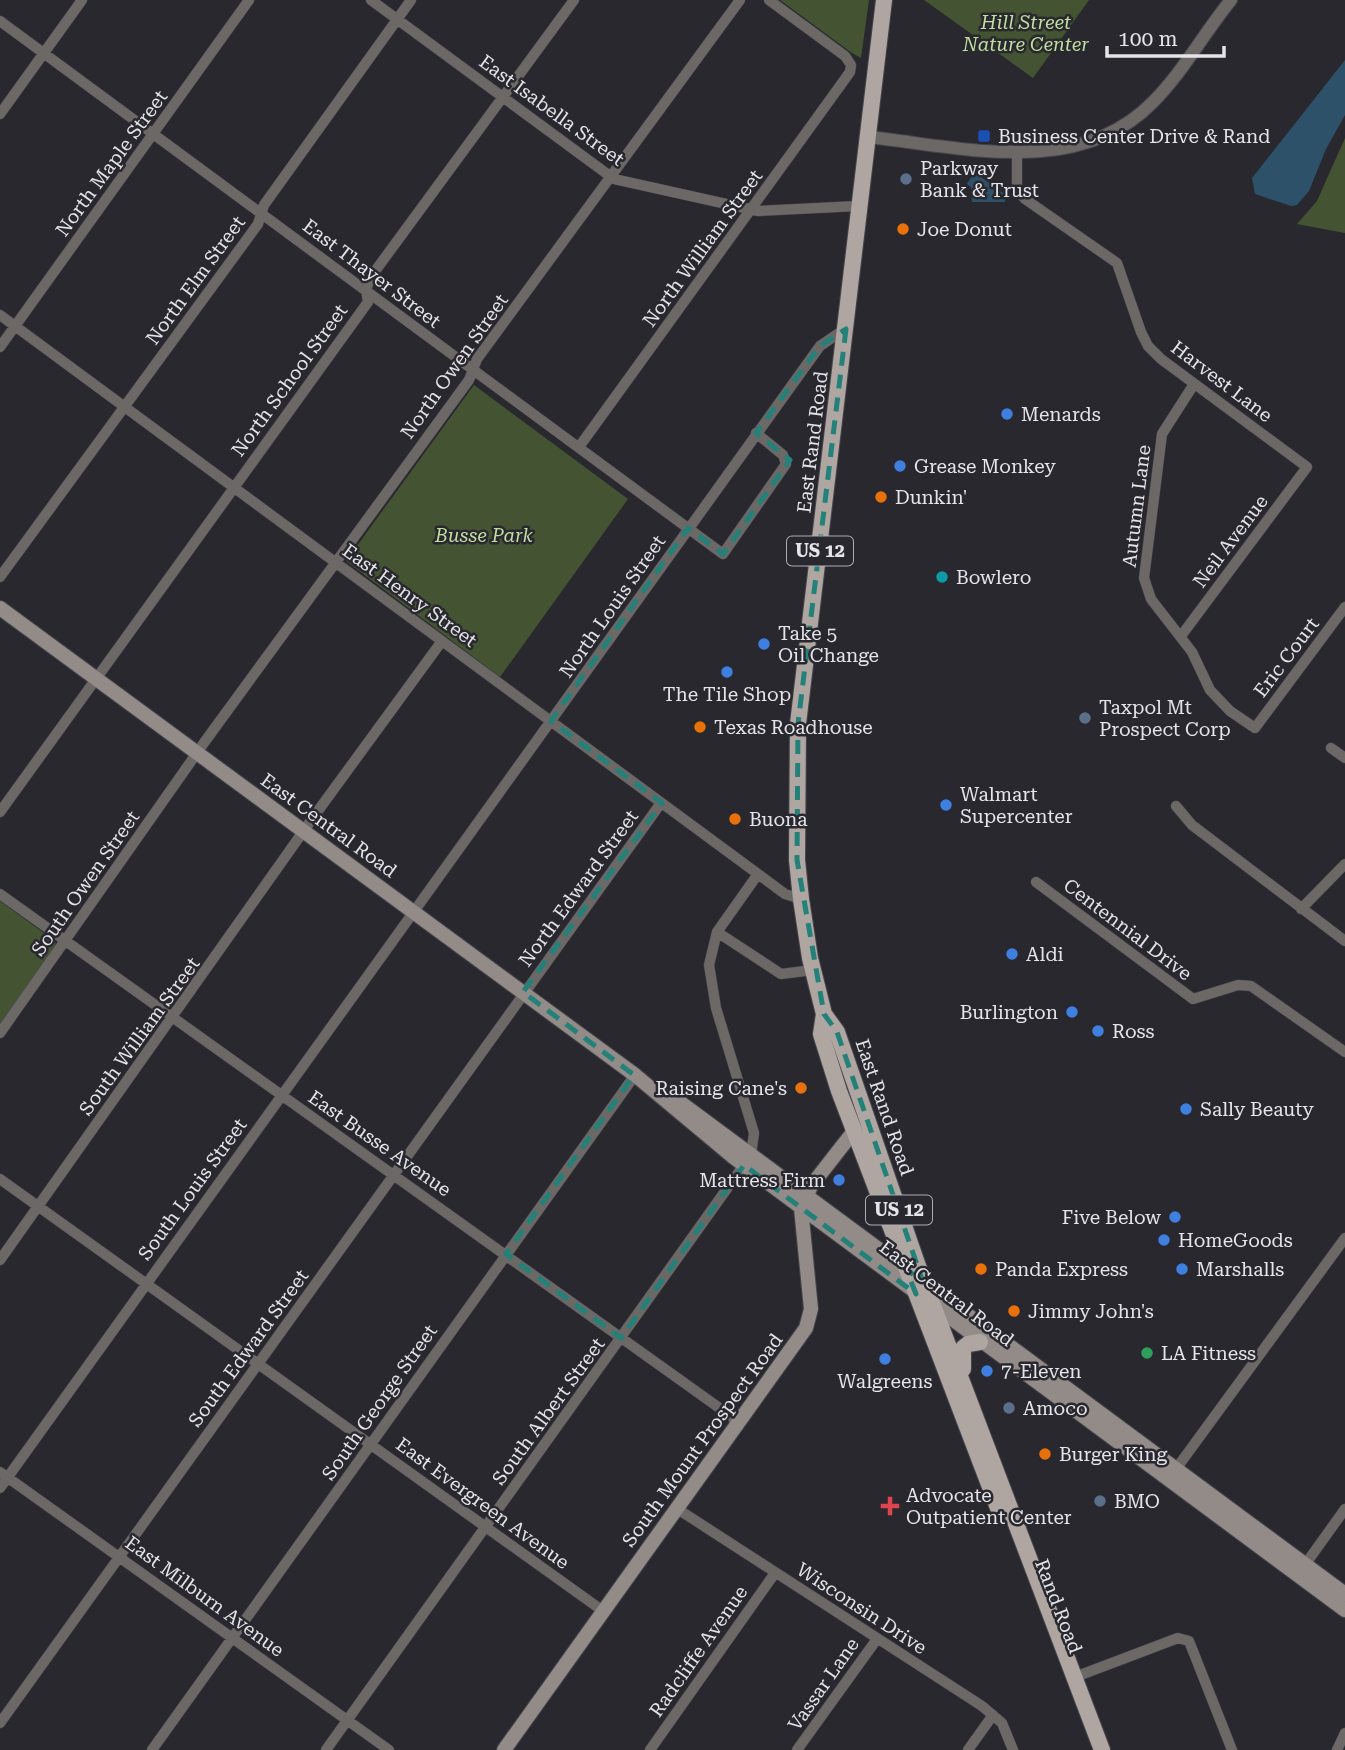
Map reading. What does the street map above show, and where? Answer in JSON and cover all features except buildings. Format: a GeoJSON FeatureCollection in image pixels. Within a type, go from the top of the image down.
{"type":"FeatureCollection","features":[{"type":"Feature","properties":{"kind":"main road","name":"East Rand Road"},"geometry":{"type":"LineString","coordinates":[[884,0],[799,724],[797,860],[813,970],[824,1014],[837,1032],[920,1288]]}},
{"type":"Feature","properties":{"kind":"main road","name":"East Central Road"},"geometry":{"type":"LineString","coordinates":[[0,608],[635,1074],[645,1087],[920,1288],[1176,1469],[1301,1569],[1345,1610]]}},
{"type":"Feature","properties":{"kind":"main road","name":"East Rand Road"},"geometry":{"type":"LineString","coordinates":[[824,1014],[821,1034],[854,1131],[920,1288]]}},
{"type":"Feature","properties":{"kind":"main road"},"geometry":{"type":"LineString","coordinates":[[804,1201],[854,1131]]}},
{"type":"Feature","properties":{"kind":"main road","name":"East Central Road"},"geometry":{"type":"LineString","coordinates":[[804,1201],[830,1229],[920,1288],[980,1342],[1301,1569],[1345,1594]]}},
{"type":"Feature","properties":{"kind":"main road","name":"South Mount Prospect Road"},"geometry":{"type":"LineString","coordinates":[[509,1749],[603,1611],[791,1351],[810,1318],[804,1201]]}},
{"type":"Feature","properties":{"kind":"main road"},"geometry":{"type":"LineString","coordinates":[[805,1248],[820,1231],[830,1229]]}},
{"type":"Feature","properties":{"kind":"main road","name":"Rand Road"},"geometry":{"type":"LineString","coordinates":[[920,1288],[974,1416],[1101,1750]]}},
{"type":"Feature","properties":{"kind":"main road","name":"Rand Road"},"geometry":{"type":"LineString","coordinates":[[920,1288],[1091,1750]]}},
{"type":"Feature","properties":{"kind":"main road"},"geometry":{"type":"LineString","coordinates":[[974,1416],[961,1354],[966,1344],[980,1342]]}},
{"type":"Feature","properties":{"kind":"street"},"geometry":{"type":"LineString","coordinates":[[0,114],[82,0]]}},
{"type":"Feature","properties":{"kind":"street","name":"North Maple Street"},"geometry":{"type":"LineString","coordinates":[[0,347],[249,0]]}},
{"type":"Feature","properties":{"kind":"street","name":"East Isabella Street"},"geometry":{"type":"LineString","coordinates":[[371,0],[610,177],[752,210],[858,206]]}},
{"type":"Feature","properties":{"kind":"street","name":"North Elm Street"},"geometry":{"type":"LineString","coordinates":[[0,577],[258,224],[260,212],[411,0]]}},
{"type":"Feature","properties":{"kind":"street","name":"North School Street"},"geometry":{"type":"LineString","coordinates":[[0,813],[95,677],[368,302],[366,290],[370,278],[575,0]]}},
{"type":"Feature","properties":{"kind":"street","name":"North Owen Street"},"geometry":{"type":"LineString","coordinates":[[198,752],[469,380],[473,369],[740,0]]}},
{"type":"Feature","properties":{"kind":"street","name":"North William Street"},"geometry":{"type":"LineString","coordinates":[[579,447],[844,84],[851,68],[845,56],[769,0]]}},
{"type":"Feature","properties":{"kind":"street"},"geometry":{"type":"LineString","coordinates":[[868,137],[1017,152],[1062,150],[1086,145],[1126,125],[1153,103],[1231,0]]}},
{"type":"Feature","properties":{"kind":"street","name":"East Thayer Street"},"geometry":{"type":"LineString","coordinates":[[0,20],[723,554],[786,466],[783,455],[756,433]]}},
{"type":"Feature","properties":{"kind":"street","name":"Harvest Lane"},"geometry":{"type":"LineString","coordinates":[[1017,152],[1017,190],[1025,199],[1117,263],[1148,346],[1194,384],[1307,467]]}},
{"type":"Feature","properties":{"kind":"street","name":"East Henry Street"},"geometry":{"type":"LineString","coordinates":[[0,315],[785,894],[801,899]]}},
{"type":"Feature","properties":{"kind":"street","name":"North Louis Street"},"geometry":{"type":"LineString","coordinates":[[413,911],[820,346],[846,329]]}},
{"type":"Feature","properties":{"kind":"street","name":"Autumn Lane"},"geometry":{"type":"LineString","coordinates":[[1194,384],[1162,434],[1145,569],[1151,599],[1181,636],[1210,690],[1230,710],[1255,728]]}},
{"type":"Feature","properties":{"kind":"street","name":"Neil Avenue"},"geometry":{"type":"LineString","coordinates":[[1181,636],[1307,467]]}},
{"type":"Feature","properties":{"kind":"street","name":"Eric Court"},"geometry":{"type":"LineString","coordinates":[[1255,728],[1345,607]]}},
{"type":"Feature","properties":{"kind":"street"},"geometry":{"type":"LineString","coordinates":[[305,831],[442,641]]}},
{"type":"Feature","properties":{"kind":"street"},"geometry":{"type":"LineString","coordinates":[[1331,748],[1345,758]]}},
{"type":"Feature","properties":{"kind":"street","name":"South Owen Street"},"geometry":{"type":"LineString","coordinates":[[0,1033],[198,752]]}},
{"type":"Feature","properties":{"kind":"street","name":"North Edward Street"},"geometry":{"type":"LineString","coordinates":[[523,992],[662,803]]}},
{"type":"Feature","properties":{"kind":"street"},"geometry":{"type":"LineString","coordinates":[[1176,806],[1192,825],[1345,941]]}},
{"type":"Feature","properties":{"kind":"street","name":"South William Street"},"geometry":{"type":"LineString","coordinates":[[0,1260],[305,831]]}},
{"type":"Feature","properties":{"kind":"street"},"geometry":{"type":"LineString","coordinates":[[1301,909],[1345,864]]}},
{"type":"Feature","properties":{"kind":"street"},"geometry":{"type":"LineString","coordinates":[[748,1160],[754,1133],[710,983],[710,956],[717,932],[758,874]]}},
{"type":"Feature","properties":{"kind":"street","name":"Centennial Drive"},"geometry":{"type":"LineString","coordinates":[[1036,882],[1193,999],[1238,985],[1251,986],[1345,1052]]}},
{"type":"Feature","properties":{"kind":"street","name":"East Busse Avenue"},"geometry":{"type":"LineString","coordinates":[[0,894],[739,1422]]}},
{"type":"Feature","properties":{"kind":"street","name":"South Louis Street"},"geometry":{"type":"LineString","coordinates":[[0,1488],[4,1475],[413,911]]}},
{"type":"Feature","properties":{"kind":"street"},"geometry":{"type":"LineString","coordinates":[[717,932],[781,974],[813,970]]}},
{"type":"Feature","properties":{"kind":"street","name":"South Edward Street"},"geometry":{"type":"LineString","coordinates":[[0,1723],[523,992]]}},
{"type":"Feature","properties":{"kind":"street","name":"South George Street"},"geometry":{"type":"LineString","coordinates":[[152,1750],[635,1074]]}},
{"type":"Feature","properties":{"kind":"street","name":"South Albert Street"},"geometry":{"type":"LineString","coordinates":[[326,1750],[748,1160]]}},
{"type":"Feature","properties":{"kind":"street","name":"East Evergreen Avenue"},"geometry":{"type":"LineString","coordinates":[[0,1179],[603,1611]]}},
{"type":"Feature","properties":{"kind":"street"},"geometry":{"type":"LineString","coordinates":[[1176,1469],[1345,1238]]}},
{"type":"Feature","properties":{"kind":"street","name":"East Milburn Avenue"},"geometry":{"type":"LineString","coordinates":[[4,1475],[389,1750]]}},
{"type":"Feature","properties":{"kind":"street","name":"Wisconsin Drive"},"geometry":{"type":"LineString","coordinates":[[676,1508],[993,1715],[1005,1729],[1013,1750]]}},
{"type":"Feature","properties":{"kind":"street"},"geometry":{"type":"LineString","coordinates":[[1301,1569],[1345,1509]]}},
{"type":"Feature","properties":{"kind":"street","name":"Radcliffe Avenue"},"geometry":{"type":"LineString","coordinates":[[650,1750],[775,1573]]}},
{"type":"Feature","properties":{"kind":"street"},"geometry":{"type":"LineString","coordinates":[[1075,1677],[1178,1638],[1189,1641],[1232,1750]]}},
{"type":"Feature","properties":{"kind":"street","name":"Vassar Lane"},"geometry":{"type":"LineString","coordinates":[[797,1750],[877,1639]]}},
{"type":"Feature","properties":{"kind":"street"},"geometry":{"type":"LineString","coordinates":[[968,1750],[993,1715]]}},
{"type":"Feature","properties":{"kind":"street"},"geometry":{"type":"LineString","coordinates":[[1337,1750],[1345,1734]]}},
{"type":"Feature","properties":{"kind":"highlighted area"},"geometry":{"type":"Polygon","coordinates":[[[846,329],[798,724],[797,860],[824,1014],[837,1032],[923,1282],[906,1269],[916,1294],[744,1165],[621,1338],[506,1254],[634,1075],[523,992],[662,803],[551,721],[688,528],[723,554],[790,460],[756,433],[820,346],[846,329]]]}},
{"type":"Feature","properties":{"kind":"green space"},"geometry":{"type":"Polygon","coordinates":[[[780,0],[869,0],[861,58],[852,53],[780,0]]]}},
{"type":"Feature","properties":{"kind":"green space","name":"Hill Street Nature Center"},"geometry":{"type":"Polygon","coordinates":[[[924,0],[1089,0],[1033,78],[924,0]]]}},
{"type":"Feature","properties":{"kind":"green space"},"geometry":{"type":"Polygon","coordinates":[[[1345,138],[1345,233],[1297,224],[1317,201],[1345,138]]]}},
{"type":"Feature","properties":{"kind":"green space","name":"Busse Park"},"geometry":{"type":"Polygon","coordinates":[[[474,385],[628,499],[500,677],[346,561],[474,385]]]}},
{"type":"Feature","properties":{"kind":"green space"},"geometry":{"type":"Polygon","coordinates":[[[0,901],[55,941],[56,946],[0,1025],[0,901]]]}},
{"type":"Feature","properties":{"kind":"water"},"geometry":{"type":"Polygon","coordinates":[[[1345,60],[1345,115],[1326,149],[1309,191],[1297,205],[1291,206],[1255,194],[1252,178],[1345,60]]]}},
{"type":"Feature","properties":{"kind":"water"},"geometry":{"type":"Polygon","coordinates":[[[974,172],[1006,195],[1005,202],[972,202],[971,187],[967,184],[974,172]]]}},
{"type":"Feature","properties":{"kind":"place","name":"Business Center Drive & Rand"},"geometry":{"type":"Point","coordinates":[984,136]}},
{"type":"Feature","properties":{"kind":"place","name":"Parkway Bank & Trust"},"geometry":{"type":"Point","coordinates":[906,179]}},
{"type":"Feature","properties":{"kind":"place","name":"Joe Donut"},"geometry":{"type":"Point","coordinates":[903,229]}},
{"type":"Feature","properties":{"kind":"place","name":"Menards"},"geometry":{"type":"Point","coordinates":[1007,414]}},
{"type":"Feature","properties":{"kind":"place","name":"Grease Monkey"},"geometry":{"type":"Point","coordinates":[900,466]}},
{"type":"Feature","properties":{"kind":"place","name":"Dunkin'"},"geometry":{"type":"Point","coordinates":[881,497]}},
{"type":"Feature","properties":{"kind":"place","name":"Bowlero"},"geometry":{"type":"Point","coordinates":[942,577]}},
{"type":"Feature","properties":{"kind":"place","name":"Take 5 Oil Change"},"geometry":{"type":"Point","coordinates":[764,644]}},
{"type":"Feature","properties":{"kind":"place","name":"The Tile Shop"},"geometry":{"type":"Point","coordinates":[727,672]}},
{"type":"Feature","properties":{"kind":"place","name":"Taxpol Mt Prospect Corp"},"geometry":{"type":"Point","coordinates":[1085,718]}},
{"type":"Feature","properties":{"kind":"place","name":"Texas Roadhouse"},"geometry":{"type":"Point","coordinates":[700,727]}},
{"type":"Feature","properties":{"kind":"place","name":"Walmart Supercenter"},"geometry":{"type":"Point","coordinates":[946,805]}},
{"type":"Feature","properties":{"kind":"place","name":"Buona"},"geometry":{"type":"Point","coordinates":[735,819]}},
{"type":"Feature","properties":{"kind":"place","name":"Aldi"},"geometry":{"type":"Point","coordinates":[1012,954]}},
{"type":"Feature","properties":{"kind":"place","name":"Burlington"},"geometry":{"type":"Point","coordinates":[1072,1012]}},
{"type":"Feature","properties":{"kind":"place","name":"Ross"},"geometry":{"type":"Point","coordinates":[1098,1031]}},
{"type":"Feature","properties":{"kind":"place","name":"Raising Cane's"},"geometry":{"type":"Point","coordinates":[801,1088]}},
{"type":"Feature","properties":{"kind":"place","name":"Sally Beauty"},"geometry":{"type":"Point","coordinates":[1186,1109]}},
{"type":"Feature","properties":{"kind":"place","name":"Mattress Firm"},"geometry":{"type":"Point","coordinates":[839,1180]}},
{"type":"Feature","properties":{"kind":"place","name":"Five Below"},"geometry":{"type":"Point","coordinates":[1175,1217]}},
{"type":"Feature","properties":{"kind":"place","name":"HomeGoods"},"geometry":{"type":"Point","coordinates":[1164,1240]}},
{"type":"Feature","properties":{"kind":"place","name":"Panda Express"},"geometry":{"type":"Point","coordinates":[981,1269]}},
{"type":"Feature","properties":{"kind":"place","name":"Marshalls"},"geometry":{"type":"Point","coordinates":[1182,1269]}},
{"type":"Feature","properties":{"kind":"place","name":"Jimmy John's"},"geometry":{"type":"Point","coordinates":[1014,1311]}},
{"type":"Feature","properties":{"kind":"place","name":"LA Fitness"},"geometry":{"type":"Point","coordinates":[1147,1353]}},
{"type":"Feature","properties":{"kind":"place","name":"Walgreens"},"geometry":{"type":"Point","coordinates":[885,1359]}},
{"type":"Feature","properties":{"kind":"place","name":"7-Eleven"},"geometry":{"type":"Point","coordinates":[987,1371]}},
{"type":"Feature","properties":{"kind":"place","name":"Amoco"},"geometry":{"type":"Point","coordinates":[1009,1408]}},
{"type":"Feature","properties":{"kind":"place","name":"Burger King"},"geometry":{"type":"Point","coordinates":[1045,1454]}},
{"type":"Feature","properties":{"kind":"place","name":"BMO"},"geometry":{"type":"Point","coordinates":[1100,1501]}},
{"type":"Feature","properties":{"kind":"place","name":"Advocate Outpatient Center"},"geometry":{"type":"Point","coordinates":[890,1506]}}]}
